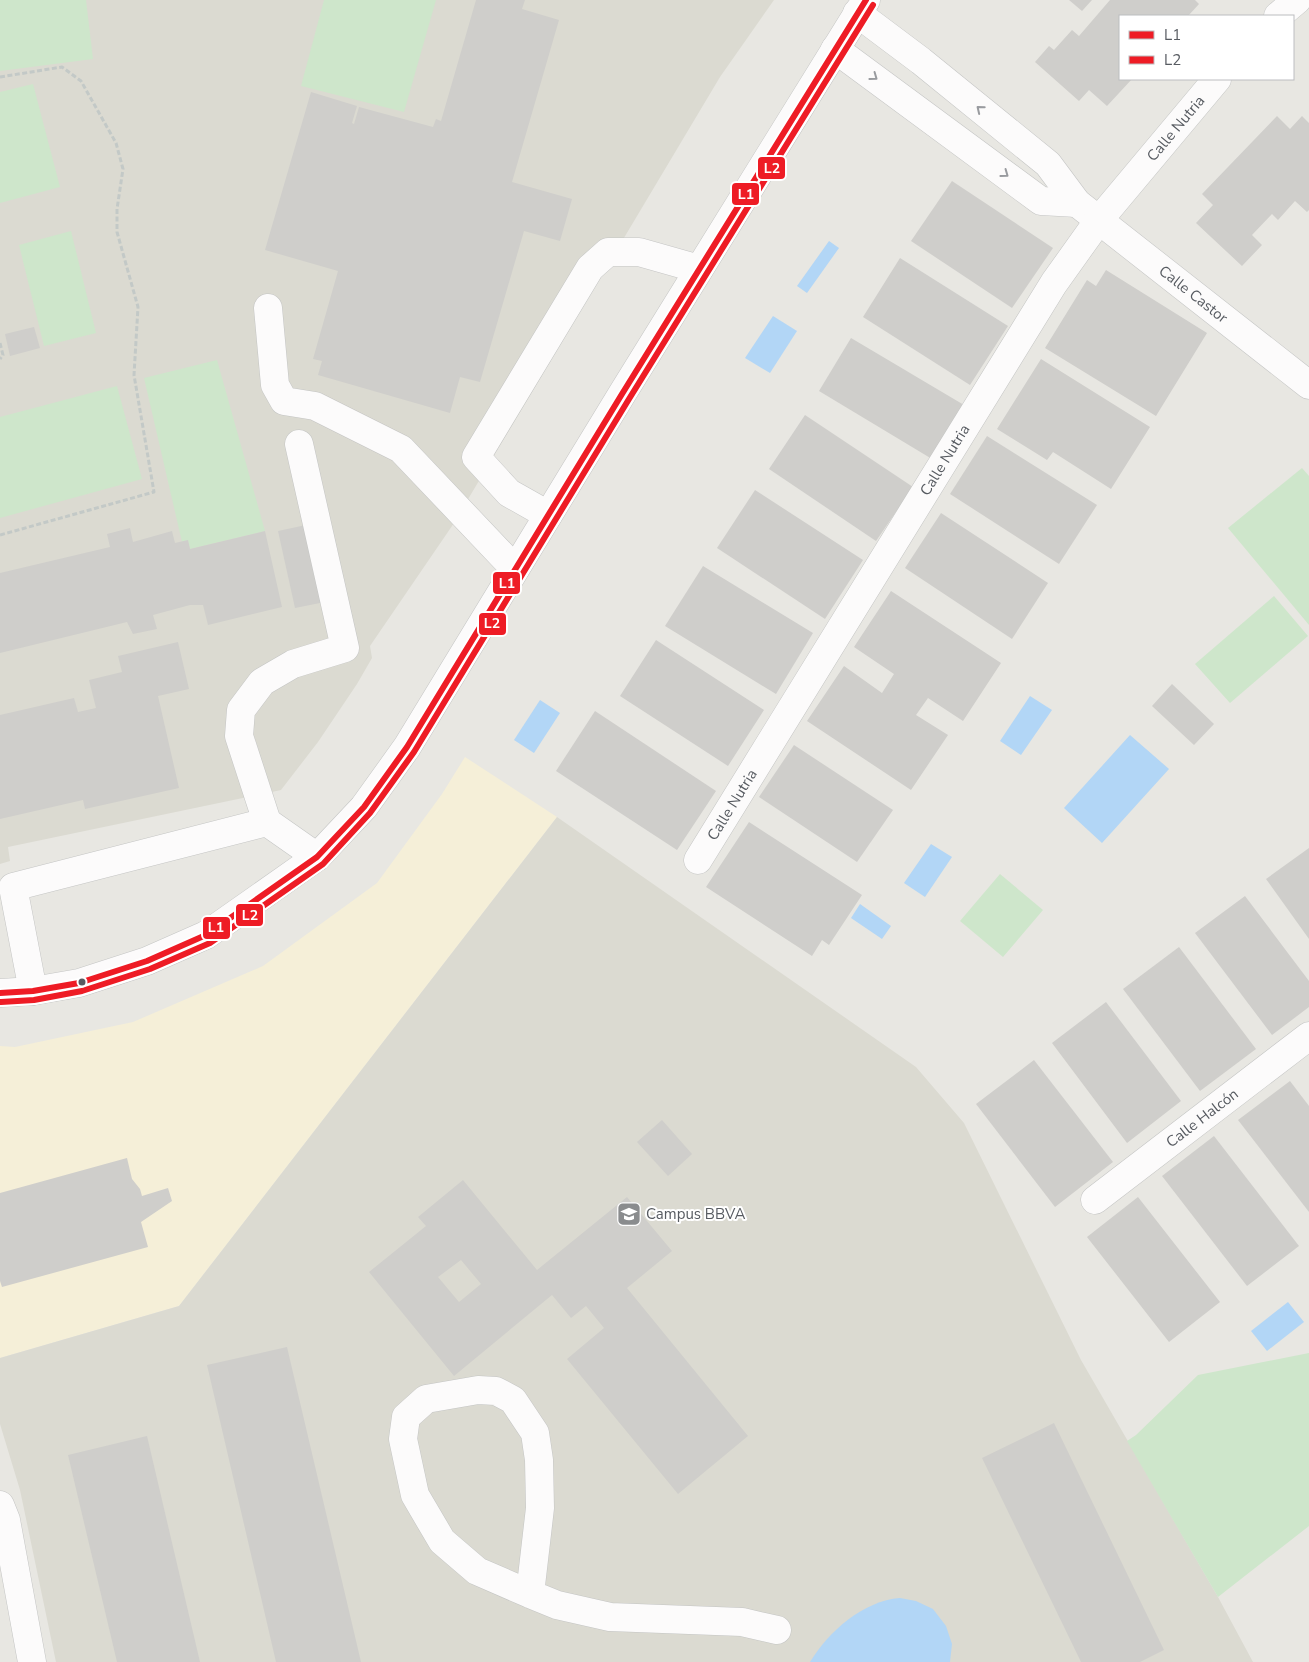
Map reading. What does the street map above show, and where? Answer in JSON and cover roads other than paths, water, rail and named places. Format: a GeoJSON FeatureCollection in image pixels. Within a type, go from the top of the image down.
{"type":"FeatureCollection","features":[{"type":"Feature","properties":{"kind":"street"},"geometry":{"type":"LineString","coordinates":[[1279,15],[1297,0]]}},
{"type":"Feature","properties":{"kind":"street"},"geometry":{"type":"LineString","coordinates":[[0,992],[33,991],[79,983],[147,962],[206,935],[316,857],[364,808],[407,747],[861,6]]}},
{"type":"Feature","properties":{"kind":"street","name":"Calle Castor"},"geometry":{"type":"LineString","coordinates":[[861,6],[920,61],[1048,164],[1077,203],[1309,385]]}},
{"type":"Feature","properties":{"kind":"street"},"geometry":{"type":"LineString","coordinates":[[835,48],[1041,200],[1077,203]]}},
{"type":"Feature","properties":{"kind":"street","name":"Calle Nutria"},"geometry":{"type":"LineString","coordinates":[[698,860],[1054,283],[1099,220],[1216,80]]}},
{"type":"Feature","properties":{"kind":"street"},"geometry":{"type":"LineString","coordinates":[[548,515],[509,493],[476,457],[590,268],[608,252],[639,252],[699,269]]}},
{"type":"Feature","properties":{"kind":"street"},"geometry":{"type":"LineString","coordinates":[[268,308],[275,385],[284,401],[315,406],[401,449],[515,569]]}},
{"type":"Feature","properties":{"kind":"street"},"geometry":{"type":"LineString","coordinates":[[299,444],[344,648],[293,664],[262,682],[241,710],[239,736],[267,822],[316,857]]}},
{"type":"Feature","properties":{"kind":"street"},"geometry":{"type":"LineString","coordinates":[[33,991],[14,888],[267,822]]}},
{"type":"Feature","properties":{"kind":"street","name":"Calle Halcón"},"geometry":{"type":"LineString","coordinates":[[1095,1200],[1309,1036]]}},
{"type":"Feature","properties":{"kind":"street"},"geometry":{"type":"LineString","coordinates":[[530,1594],[540,1508],[539,1460],[535,1433],[513,1400],[496,1391],[478,1390],[426,1399],[406,1417],[403,1439],[415,1495],[442,1541],[477,1571],[530,1594],[557,1605],[610,1617],[742,1622],[777,1630]]}},
{"type":"Feature","properties":{"kind":"street"},"geometry":{"type":"LineString","coordinates":[[0,1505],[6,1520],[32,1662]]}},
{"type":"Feature","properties":{"kind":"water"},"geometry":{"type":"Polygon","coordinates":[[[829,241],[839,248],[807,293],[797,286],[829,241]]]}},
{"type":"Feature","properties":{"kind":"water"},"geometry":{"type":"Polygon","coordinates":[[[773,316],[797,331],[770,373],[745,358],[773,316]]]}},
{"type":"Feature","properties":{"kind":"water"},"geometry":{"type":"Polygon","coordinates":[[[1030,696],[1052,710],[1021,755],[1000,741],[1030,696]]]}},
{"type":"Feature","properties":{"kind":"water"},"geometry":{"type":"Polygon","coordinates":[[[540,700],[560,713],[534,753],[514,740],[540,700]]]}},
{"type":"Feature","properties":{"kind":"water"},"geometry":{"type":"Polygon","coordinates":[[[1130,735],[1169,769],[1102,843],[1064,808],[1130,735]]]}},
{"type":"Feature","properties":{"kind":"water"},"geometry":{"type":"Polygon","coordinates":[[[931,844],[952,857],[925,897],[904,883],[931,844]]]}},
{"type":"Feature","properties":{"kind":"water"},"geometry":{"type":"Polygon","coordinates":[[[860,904],[891,926],[882,939],[851,918],[860,904]]]}},
{"type":"Feature","properties":{"kind":"water"},"geometry":{"type":"Polygon","coordinates":[[[1288,1302],[1304,1322],[1267,1351],[1251,1331],[1288,1302]]]}},
{"type":"Feature","properties":{"kind":"water"},"geometry":{"type":"Polygon","coordinates":[[[900,1598],[916,1601],[933,1609],[946,1626],[952,1644],[950,1662],[810,1662],[827,1639],[860,1611],[886,1600],[900,1598]]]}},
{"type":"Feature","properties":{"kind":"place","name":"Campus BBVA"},"geometry":{"type":"Point","coordinates":[629,1214]}}]}
